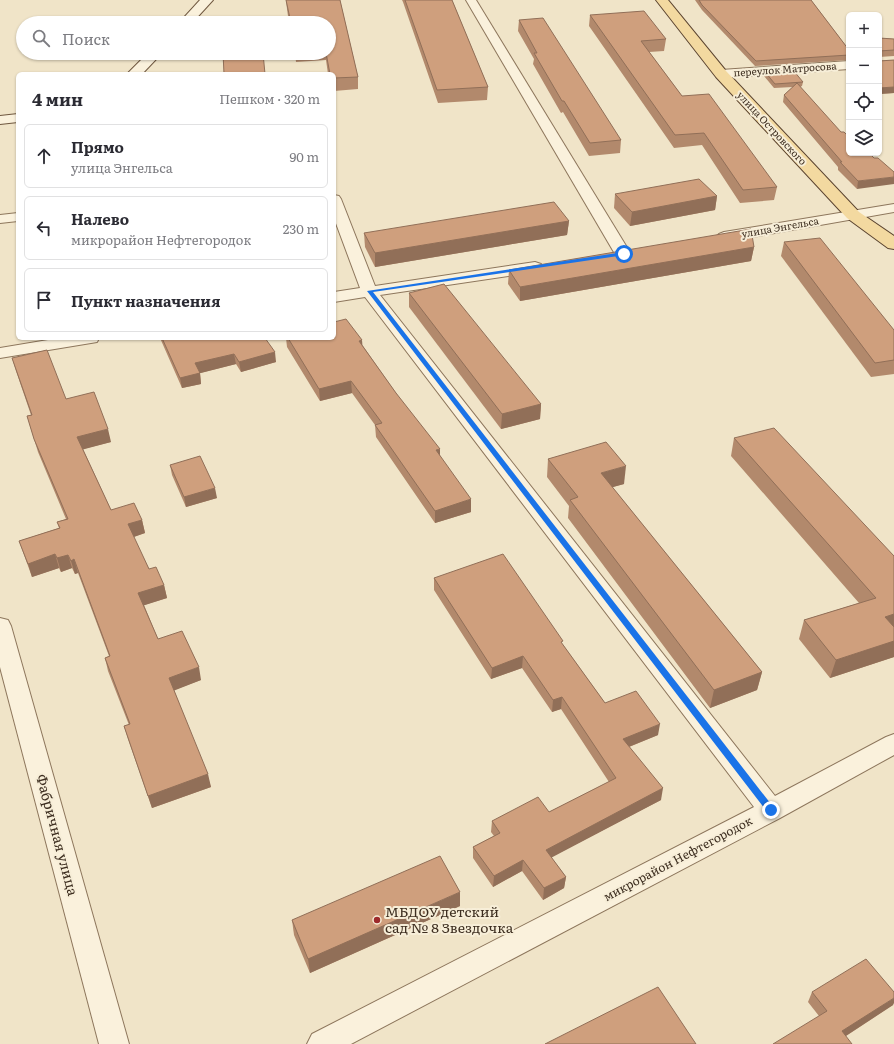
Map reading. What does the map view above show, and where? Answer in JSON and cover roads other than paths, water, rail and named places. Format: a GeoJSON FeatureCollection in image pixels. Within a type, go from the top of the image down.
{"type":"FeatureCollection","features":[{"type":"Feature","properties":{"kind":"main road","name":"улица Островского"},"geometry":{"type":"LineString","coordinates":[[662,0],[721,74],[853,215],[894,244]]}},
{"type":"Feature","properties":{"kind":"street"},"geometry":{"type":"LineString","coordinates":[[192,16],[207,0]]}},
{"type":"Feature","properties":{"kind":"street"},"geometry":{"type":"LineString","coordinates":[[472,0],[624,254]]}},
{"type":"Feature","properties":{"kind":"street"},"geometry":{"type":"LineString","coordinates":[[136,72],[148,60]]}},
{"type":"Feature","properties":{"kind":"street","name":"переулок Матросова"},"geometry":{"type":"LineString","coordinates":[[721,74],[846,65]]}},
{"type":"Feature","properties":{"kind":"street"},"geometry":{"type":"LineString","coordinates":[[0,120],[16,118]]}},
{"type":"Feature","properties":{"kind":"street"},"geometry":{"type":"LineString","coordinates":[[336,204],[370,291],[771,810]]}},
{"type":"Feature","properties":{"kind":"street","name":"улица Энгельса"},"geometry":{"type":"LineString","coordinates":[[708,240],[894,208]]}},
{"type":"Feature","properties":{"kind":"street"},"geometry":{"type":"LineString","coordinates":[[0,219],[16,217]]}},
{"type":"Feature","properties":{"kind":"street"},"geometry":{"type":"LineString","coordinates":[[608,256],[639,251]]}},
{"type":"Feature","properties":{"kind":"street"},"geometry":{"type":"LineString","coordinates":[[336,297],[546,265]]}},
{"type":"Feature","properties":{"kind":"street"},"geometry":{"type":"LineString","coordinates":[[0,354],[80,340]]}},
{"type":"Feature","properties":{"kind":"street","name":"Фабричная улица"},"geometry":{"type":"LineString","coordinates":[[0,626],[114,1044]]}},
{"type":"Feature","properties":{"kind":"street","name":"микрорайон Нефтегородок"},"geometry":{"type":"LineString","coordinates":[[322,1044],[771,810],[894,744]]}},
{"type":"Feature","properties":{"kind":"place","name":"МБДОУ детский сад № 8 Звездочка"},"geometry":{"type":"Point","coordinates":[377,920]}}]}
